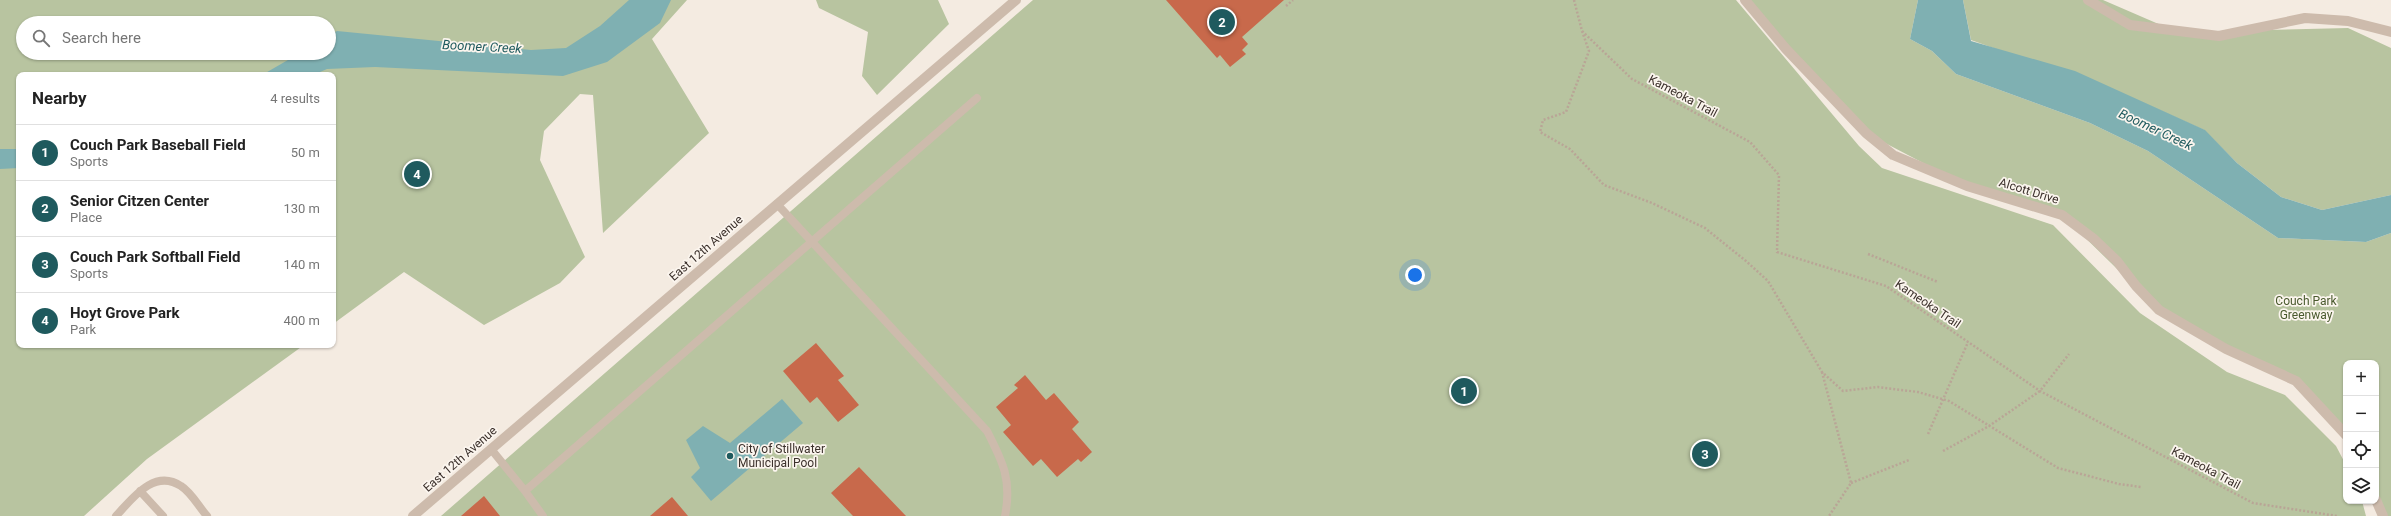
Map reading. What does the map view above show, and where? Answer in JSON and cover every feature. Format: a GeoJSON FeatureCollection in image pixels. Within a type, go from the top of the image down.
{"type":"FeatureCollection","features":[{"type":"Feature","properties":{"kind":"street","name":"East 12th Avenue"},"geometry":{"type":"LineString","coordinates":[[413,516],[1016,0]]}},
{"type":"Feature","properties":{"kind":"street","name":"Alcott Drive"},"geometry":{"type":"LineString","coordinates":[[1745,0],[1786,49],[1866,133],[1894,155],[1967,186],[2062,215],[2094,239],[2117,261],[2136,286],[2159,310],[2226,349],[2296,381],[2343,432]]}},
{"type":"Feature","properties":{"kind":"street"},"geometry":{"type":"LineString","coordinates":[[2088,0],[2130,25],[2219,36],[2305,18],[2348,21],[2391,32]]}},
{"type":"Feature","properties":{"kind":"street"},"geometry":{"type":"LineString","coordinates":[[2378,504],[2383,516]]}},
{"type":"Feature","properties":{"kind":"lane"},"geometry":{"type":"LineString","coordinates":[[525,491],[977,98]]}},
{"type":"Feature","properties":{"kind":"lane"},"geometry":{"type":"LineString","coordinates":[[778,204],[987,431],[1005,464],[1008,501],[1005,516]]}},
{"type":"Feature","properties":{"kind":"lane"},"geometry":{"type":"LineString","coordinates":[[491,449],[543,516]]}},
{"type":"Feature","properties":{"kind":"lane"},"geometry":{"type":"LineString","coordinates":[[116,516],[147,484],[168,480],[182,486],[207,516]]}},
{"type":"Feature","properties":{"kind":"lane"},"geometry":{"type":"LineString","coordinates":[[140,491],[163,516]]}},
{"type":"Feature","properties":{"kind":"path"},"geometry":{"type":"LineString","coordinates":[[1286,6],[1293,0]]}},
{"type":"Feature","properties":{"kind":"path"},"geometry":{"type":"LineString","coordinates":[[1574,0],[1582,31],[1590,51],[1566,112],[1543,120],[1540,132],[1570,149],[1604,185],[1652,203],[1705,228],[1746,261],[1768,282],[1822,372],[1851,483]]}},
{"type":"Feature","properties":{"kind":"path","name":"Kameoka Trail"},"geometry":{"type":"LineString","coordinates":[[1582,31],[1632,79],[1750,142],[1779,175],[1777,252],[1886,286],[2040,390],[2254,503],[2337,516]]}},
{"type":"Feature","properties":{"kind":"path"},"geometry":{"type":"LineString","coordinates":[[1868,254],[1938,282]]}},
{"type":"Feature","properties":{"kind":"path"},"geometry":{"type":"LineString","coordinates":[[1928,434],[1942,398],[1968,342]]}},
{"type":"Feature","properties":{"kind":"path"},"geometry":{"type":"LineString","coordinates":[[1943,451],[1989,426],[2040,390],[2069,354]]}},
{"type":"Feature","properties":{"kind":"path"},"geometry":{"type":"LineString","coordinates":[[1822,372],[1843,391],[1878,387],[1918,392],[1942,398],[2058,468],[2119,484],[2141,487]]}},
{"type":"Feature","properties":{"kind":"path"},"geometry":{"type":"LineString","coordinates":[[1829,516],[1851,483],[1909,460]]}},
{"type":"Feature","properties":{"kind":"green space"},"geometry":{"type":"Polygon","coordinates":[[[0,0],[687,0],[652,39],[709,133],[603,233],[593,95],[580,94],[544,131],[540,160],[585,257],[560,283],[484,325],[404,272],[336,322],[336,72],[16,72],[16,348],[300,348],[147,459],[84,516],[0,516],[0,0]]]}},
{"type":"Feature","properties":{"kind":"green space"},"geometry":{"type":"Polygon","coordinates":[[[816,0],[938,0],[949,24],[877,95],[862,76],[868,32],[819,8],[816,0]]]}},
{"type":"Feature","properties":{"kind":"green space"},"geometry":{"type":"Polygon","coordinates":[[[1033,0],[1736,0],[1859,146],[1882,168],[2053,225],[2140,313],[2227,372],[2285,395],[2336,446],[2343,459],[2343,504],[2363,504],[2366,516],[441,516],[1033,0]]]}},
{"type":"Feature","properties":{"kind":"green space","name":"Couch Park Greenway"},"geometry":{"type":"Polygon","coordinates":[[[1740,0],[1918,0],[1910,39],[1932,51],[1956,74],[2090,123],[2148,151],[2278,238],[2366,242],[2391,233],[2391,516],[2387,516],[2379,499],[2379,360],[2343,360],[2343,432],[2296,381],[2159,310],[2062,215],[1967,186],[1866,133],[1740,0]]]}},
{"type":"Feature","properties":{"kind":"green space"},"geometry":{"type":"Polygon","coordinates":[[[1963,0],[2103,0],[2177,32],[2348,28],[2391,48],[2391,195],[2322,210],[2281,197],[2237,163],[2204,130],[2128,96],[1971,40],[1963,0]]]}},
{"type":"Feature","properties":{"kind":"water","name":"Boomer Creek"},"geometry":{"type":"Polygon","coordinates":[[[629,0],[671,0],[660,23],[607,62],[563,76],[375,67],[327,69],[320,72],[267,72],[288,60],[336,60],[337,31],[531,50],[566,48],[600,26],[629,0]]]}},
{"type":"Feature","properties":{"kind":"water","name":"Boomer Creek"},"geometry":{"type":"Polygon","coordinates":[[[1918,0],[1963,0],[1971,41],[2075,71],[2205,130],[2237,163],[2281,197],[2322,210],[2391,195],[2391,233],[2366,242],[2278,238],[2148,151],[2090,123],[1956,74],[1932,51],[1910,39],[1918,0]]]}},
{"type":"Feature","properties":{"kind":"water"},"geometry":{"type":"Polygon","coordinates":[[[0,149],[16,149],[16,168],[0,169],[0,149]]]}},
{"type":"Feature","properties":{"kind":"water","name":"City of Stillwater Municipal Pool"},"geometry":{"type":"Polygon","coordinates":[[[782,399],[803,423],[711,501],[691,477],[700,468],[686,440],[703,426],[730,443],[782,399]]]}},
{"type":"Feature","properties":{"kind":"building"},"geometry":{"type":"Polygon","coordinates":[[[1166,0],[1284,0],[1242,37],[1248,44],[1242,50],[1246,54],[1230,67],[1220,55],[1217,58],[1166,0]]]}},
{"type":"Feature","properties":{"kind":"building"},"geometry":{"type":"Polygon","coordinates":[[[816,343],[844,376],[838,380],[859,405],[838,422],[817,397],[810,403],[783,371],[816,343]]]}},
{"type":"Feature","properties":{"kind":"building"},"geometry":{"type":"Polygon","coordinates":[[[1025,375],[1046,400],[1054,393],[1079,422],[1072,429],[1092,452],[1081,462],[1078,459],[1057,477],[1041,459],[1033,466],[1003,432],[1011,425],[996,407],[1018,388],[1014,385],[1025,375]]]}},
{"type":"Feature","properties":{"kind":"building"},"geometry":{"type":"Polygon","coordinates":[[[859,467],[906,516],[853,516],[831,493],[859,467]]]}},
{"type":"Feature","properties":{"kind":"building"},"geometry":{"type":"Polygon","coordinates":[[[484,496],[500,516],[461,516],[484,496]]]}},
{"type":"Feature","properties":{"kind":"building"},"geometry":{"type":"Polygon","coordinates":[[[672,497],[688,516],[650,516],[672,497]]]}},
{"type":"Feature","properties":{"kind":"place","name":"Senior Citzen Center"},"geometry":{"type":"Point","coordinates":[1222,22]}},
{"type":"Feature","properties":{"kind":"place","name":"Hoyt Grove Park"},"geometry":{"type":"Point","coordinates":[417,174]}},
{"type":"Feature","properties":{"kind":"place","name":"Couch Park Baseball Field"},"geometry":{"type":"Point","coordinates":[1464,391]}},
{"type":"Feature","properties":{"kind":"place","name":"Couch Park Softball Field"},"geometry":{"type":"Point","coordinates":[1705,454]}},
{"type":"Feature","properties":{"kind":"place","name":"City of Stillwater Municipal Pool"},"geometry":{"type":"Point","coordinates":[730,456]}}]}
